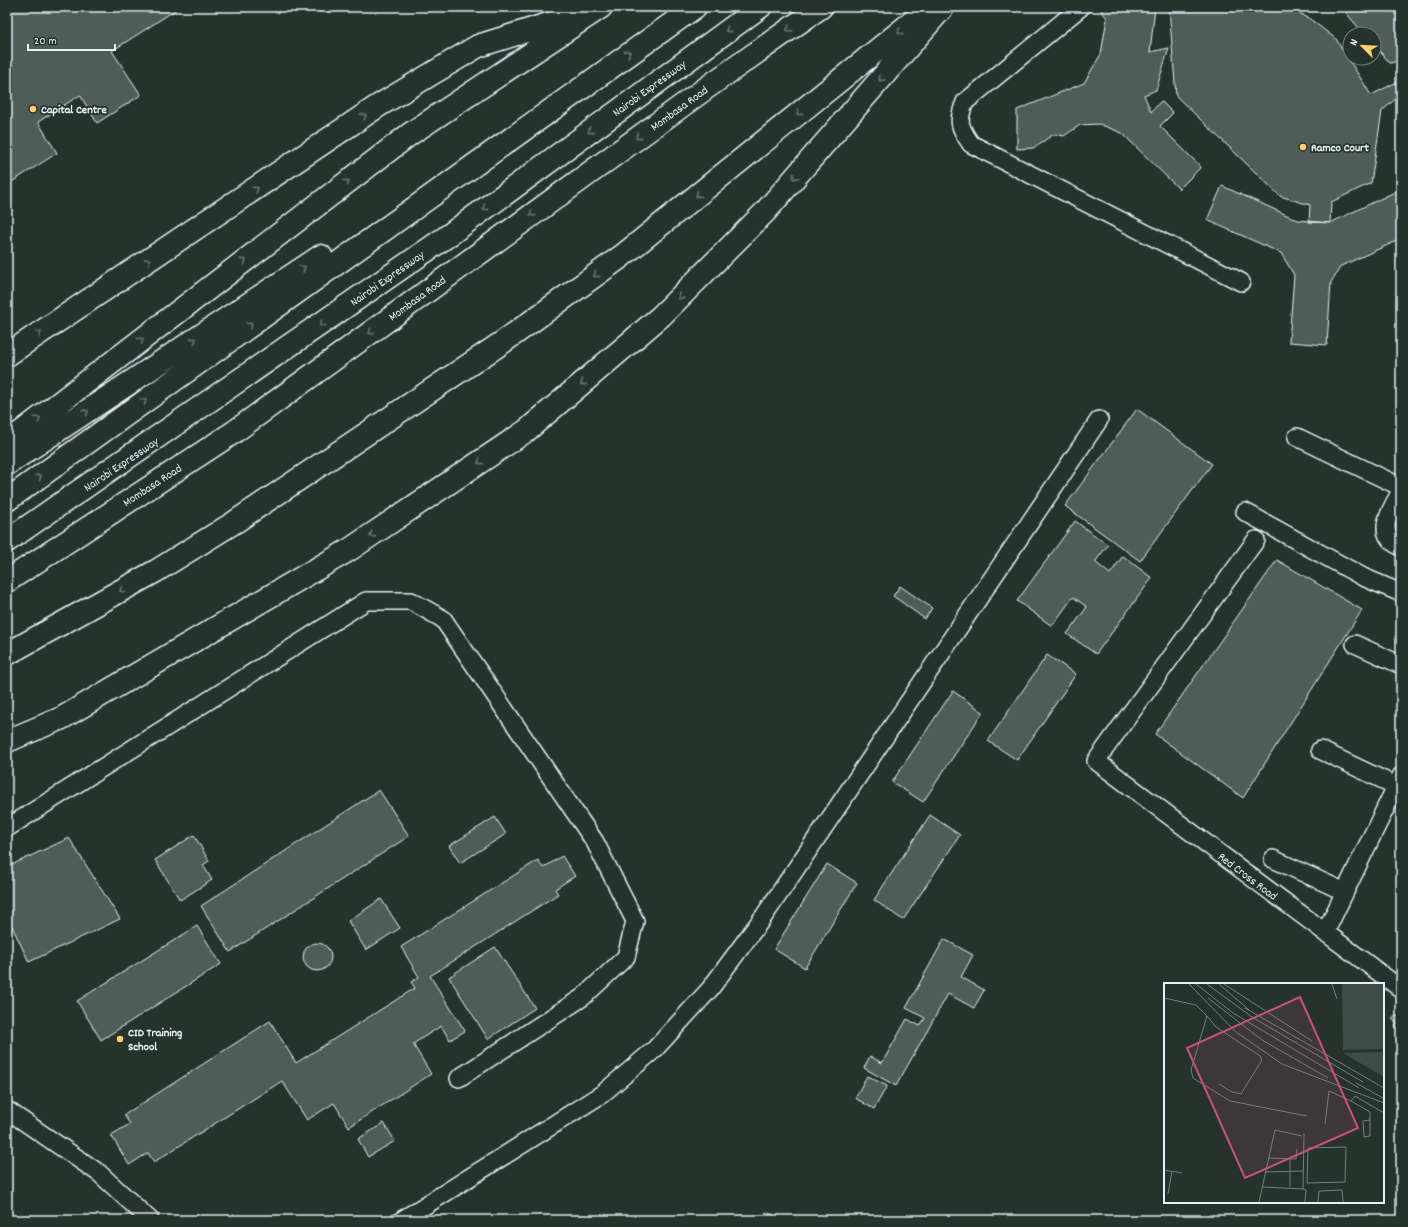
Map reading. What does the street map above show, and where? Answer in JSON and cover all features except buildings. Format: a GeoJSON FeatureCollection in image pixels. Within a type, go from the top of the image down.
{"type":"FeatureCollection","features":[{"type":"Feature","properties":{"kind":"highway"},"geometry":{"type":"LineString","coordinates":[[7,500],[605,70],[695,7]]}},
{"type":"Feature","properties":{"kind":"highway","name":"Nairobi Expressway"},"geometry":{"type":"LineString","coordinates":[[7,541],[449,235],[760,7]]}},
{"type":"Feature","properties":{"kind":"highway","name":"Mombasa Road"},"geometry":{"type":"LineString","coordinates":[[7,581],[234,432],[709,86],[821,7]]}},
{"type":"Feature","properties":{"kind":"highway"},"geometry":{"type":"LineString","coordinates":[[7,654],[156,571],[234,522],[496,347],[622,256],[930,7]]}},
{"type":"Feature","properties":{"kind":"highway"},"geometry":{"type":"LineString","coordinates":[[7,741],[62,718],[349,550],[526,431],[661,316],[765,212],[943,7]]}},
{"type":"Feature","properties":{"kind":"highway"},"geometry":{"type":"LineString","coordinates":[[7,355],[378,106],[478,46],[601,8]]}},
{"type":"Feature","properties":{"kind":"highway"},"geometry":{"type":"LineString","coordinates":[[7,443],[410,134],[601,8]]}},
{"type":"Feature","properties":{"kind":"highway"},"geometry":{"type":"LineString","coordinates":[[7,464],[605,70]]}},
{"type":"Feature","properties":{"kind":"lane"},"geometry":{"type":"LineString","coordinates":[[1081,7],[965,102],[959,116],[961,131],[971,144],[1241,282]]}},
{"type":"Feature","properties":{"kind":"lane"},"geometry":{"type":"LineString","coordinates":[[402,1220],[602,1094],[655,1049],[710,989],[764,916],[1099,420]]}},
{"type":"Feature","properties":{"kind":"lane"},"geometry":{"type":"LineString","coordinates":[[1296,437],[1401,487]]}},
{"type":"Feature","properties":{"kind":"lane"},"geometry":{"type":"LineString","coordinates":[[1401,491],[1386,522],[1388,537],[1393,543],[1401,547]]}},
{"type":"Feature","properties":{"kind":"lane"},"geometry":{"type":"LineString","coordinates":[[1245,512],[1363,577],[1401,593]]}},
{"type":"Feature","properties":{"kind":"lane","name":"Red Cross Road"},"geometry":{"type":"LineString","coordinates":[[1256,540],[1096,761],[1401,989]]}},
{"type":"Feature","properties":{"kind":"lane"},"geometry":{"type":"LineString","coordinates":[[7,828],[366,601],[411,601],[443,619],[595,842],[635,922],[626,957],[583,998],[460,1078]]}},
{"type":"Feature","properties":{"kind":"lane"},"geometry":{"type":"LineString","coordinates":[[1355,644],[1401,665]]}},
{"type":"Feature","properties":{"kind":"lane"},"geometry":{"type":"LineString","coordinates":[[1320,750],[1399,781],[1325,933]]}},
{"type":"Feature","properties":{"kind":"lane"},"geometry":{"type":"LineString","coordinates":[[1273,859],[1345,892]]}},
{"type":"Feature","properties":{"kind":"lane"},"geometry":{"type":"LineString","coordinates":[[7,1110],[99,1173],[150,1220]]}},
{"type":"Feature","properties":{"kind":"place","name":"Capital Centre"},"geometry":{"type":"Point","coordinates":[33,109]}},
{"type":"Feature","properties":{"kind":"place","name":"Ramco Court"},"geometry":{"type":"Point","coordinates":[1303,147]}},
{"type":"Feature","properties":{"kind":"place","name":"CID Training School"},"geometry":{"type":"Point","coordinates":[120,1039]}}]}
